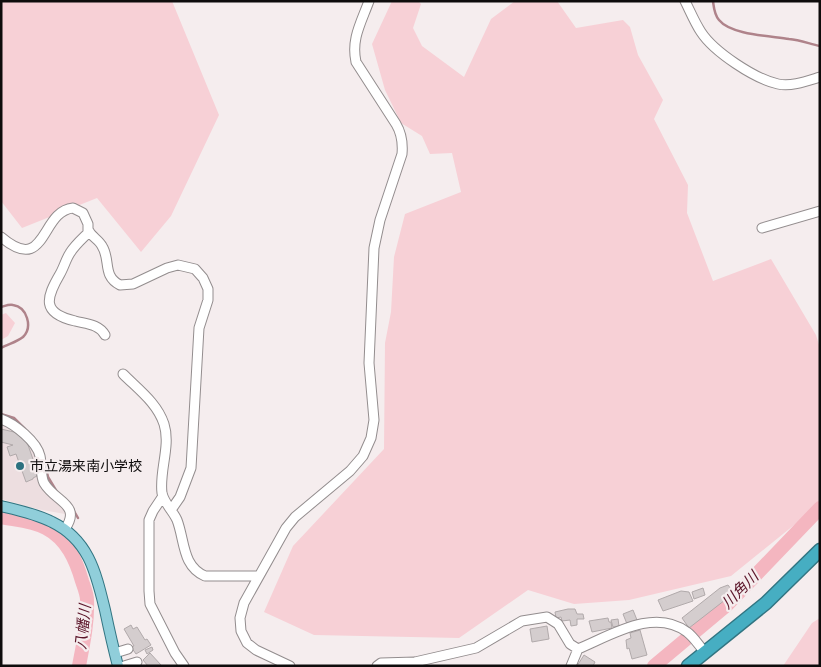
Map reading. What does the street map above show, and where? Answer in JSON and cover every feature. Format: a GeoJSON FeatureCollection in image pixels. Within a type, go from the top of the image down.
{"type":"FeatureCollection","features":[{"type":"Feature","properties":{"kind":"highway"},"geometry":{"type":"LineString","coordinates":[[688,666],[766,603],[820,550]]}},
{"type":"Feature","properties":{"kind":"main road"},"geometry":{"type":"LineString","coordinates":[[1,506],[44,518],[65,529],[82,546],[95,570],[118,666]]}},
{"type":"Feature","properties":{"kind":"street"},"geometry":{"type":"LineString","coordinates":[[290,666],[256,650],[247,642],[241,631],[240,618],[244,603],[286,528],[295,517],[350,471],[363,456],[371,438],[374,420],[369,363],[374,248],[380,220],[403,146],[400,131],[356,62],[354,52],[355,37],[369,1]]}},
{"type":"Feature","properties":{"kind":"street"},"geometry":{"type":"LineString","coordinates":[[685,1],[702,34],[726,57],[754,74],[778,84],[803,83],[820,77]]}},
{"type":"Feature","properties":{"kind":"street"},"geometry":{"type":"LineString","coordinates":[[1,237],[15,248],[32,248],[41,240],[62,211],[73,208],[83,213],[89,231],[104,250],[110,278],[120,285],[132,284],[178,265],[190,267],[200,273],[208,289],[208,300],[198,328],[191,468],[180,497],[171,510]]}},
{"type":"Feature","properties":{"kind":"street"},"geometry":{"type":"LineString","coordinates":[[762,228],[820,211]]}},
{"type":"Feature","properties":{"kind":"street"},"geometry":{"type":"LineString","coordinates":[[89,231],[68,256],[51,290],[50,304],[58,314],[75,322],[99,328],[105,335]]}},
{"type":"Feature","properties":{"kind":"street"},"geometry":{"type":"LineString","coordinates":[[123,374],[153,403],[164,425],[166,442],[163,496],[149,520],[149,597],[153,610],[175,653],[184,666]]}},
{"type":"Feature","properties":{"kind":"street"},"geometry":{"type":"LineString","coordinates":[[1,420],[10,422],[37,449],[44,482],[70,510],[71,518],[65,529]]}},
{"type":"Feature","properties":{"kind":"street"},"geometry":{"type":"LineString","coordinates":[[163,496],[177,521],[189,563],[199,573],[212,577],[259,576]]}},
{"type":"Feature","properties":{"kind":"street"},"geometry":{"type":"LineString","coordinates":[[377,666],[381,663],[415,662],[476,648],[522,620],[547,617],[558,624],[570,644],[578,649]]}},
{"type":"Feature","properties":{"kind":"street"},"geometry":{"type":"LineString","coordinates":[[571,666],[578,649],[637,624],[650,622],[668,623],[680,628],[688,633],[705,652]]}},
{"type":"Feature","properties":{"kind":"street"},"geometry":{"type":"LineString","coordinates":[[115,653],[128,649]]}},
{"type":"Feature","properties":{"kind":"street"},"geometry":{"type":"LineString","coordinates":[[124,666],[136,662]]}},
{"type":"Feature","properties":{"kind":"shaded area"},"geometry":{"type":"Polygon","coordinates":[[[1,1],[172,1],[219,115],[171,216],[141,252],[97,198],[22,228],[1,201],[1,1]]]}},
{"type":"Feature","properties":{"kind":"shaded area"},"geometry":{"type":"Polygon","coordinates":[[[392,1],[418,1],[421,4],[413,28],[422,46],[464,77],[491,19],[515,1],[557,1],[576,28],[623,20],[630,27],[638,55],[663,100],[654,119],[688,185],[687,213],[713,281],[771,259],[816,335],[820,348],[820,504],[731,576],[629,600],[574,604],[528,590],[459,638],[314,635],[264,612],[293,546],[384,449],[385,343],[391,312],[394,257],[405,214],[461,192],[452,153],[430,154],[422,136],[401,123],[385,90],[372,44],[392,1]]]}},
{"type":"Feature","properties":{"kind":"shaded area"},"geometry":{"type":"Polygon","coordinates":[[[6,313],[15,323],[8,336],[1,340],[1,315],[6,313]]]}},
{"type":"Feature","properties":{"kind":"shaded area","name":"市立湯来南小学校"},"geometry":{"type":"Polygon","coordinates":[[[1,422],[9,424],[35,450],[39,477],[65,509],[65,514],[37,509],[1,499],[1,422]]]}},
{"type":"Feature","properties":{"kind":"shaded area"},"geometry":{"type":"Polygon","coordinates":[[[820,618],[820,666],[783,666],[812,623],[820,618]]]}},
{"type":"Feature","properties":{"kind":"building"},"geometry":{"type":"Polygon","coordinates":[[[1,429],[14,432],[27,442],[37,476],[33,479],[26,482],[16,454],[10,456],[7,447],[13,445],[1,442],[1,429]]]}},
{"type":"Feature","properties":{"kind":"building"},"geometry":{"type":"Polygon","coordinates":[[[728,585],[734,593],[689,628],[682,618],[720,588],[728,585]]]}},
{"type":"Feature","properties":{"kind":"building"},"geometry":{"type":"Polygon","coordinates":[[[703,588],[705,595],[694,599],[692,592],[703,588]]]}},
{"type":"Feature","properties":{"kind":"building"},"geometry":{"type":"Polygon","coordinates":[[[681,591],[689,592],[693,601],[663,611],[658,600],[681,591]]]}},
{"type":"Feature","properties":{"kind":"building"},"geometry":{"type":"Polygon","coordinates":[[[575,609],[577,614],[583,614],[584,619],[577,619],[577,625],[571,626],[570,620],[562,621],[561,617],[556,618],[555,612],[575,609]]]}},
{"type":"Feature","properties":{"kind":"building"},"geometry":{"type":"Polygon","coordinates":[[[633,610],[637,620],[627,624],[623,614],[633,610]]]}},
{"type":"Feature","properties":{"kind":"building"},"geometry":{"type":"Polygon","coordinates":[[[608,618],[612,628],[592,632],[589,621],[608,618]]]}},
{"type":"Feature","properties":{"kind":"building"},"geometry":{"type":"Polygon","coordinates":[[[618,619],[619,626],[613,627],[611,620],[618,619]]]}},
{"type":"Feature","properties":{"kind":"building"},"geometry":{"type":"Polygon","coordinates":[[[131,625],[133,629],[137,627],[145,640],[147,639],[151,645],[136,654],[131,647],[134,646],[124,629],[131,625]]]}},
{"type":"Feature","properties":{"kind":"building"},"geometry":{"type":"Polygon","coordinates":[[[547,626],[549,639],[532,642],[530,629],[547,626]]]}},
{"type":"Feature","properties":{"kind":"building"},"geometry":{"type":"Polygon","coordinates":[[[640,630],[647,655],[632,659],[629,648],[627,649],[626,640],[631,638],[630,633],[640,630]]]}},
{"type":"Feature","properties":{"kind":"building"},"geometry":{"type":"Polygon","coordinates":[[[152,647],[153,650],[147,654],[145,650],[152,647]]]}},
{"type":"Feature","properties":{"kind":"building"},"geometry":{"type":"Polygon","coordinates":[[[150,653],[160,666],[148,666],[143,660],[150,653]]]}},
{"type":"Feature","properties":{"kind":"building"},"geometry":{"type":"Polygon","coordinates":[[[584,655],[595,662],[593,666],[577,666],[584,655]]]}},
{"type":"Feature","properties":{"kind":"waterway"},"geometry":{"type":"LineString","coordinates":[[713,1],[717,18],[732,29],[820,46]]}},
{"type":"Feature","properties":{"kind":"waterway"},"geometry":{"type":"LineString","coordinates":[[1,307],[13,305],[22,309],[28,323],[28,328],[23,337],[1,348]]}},
{"type":"Feature","properties":{"kind":"waterway"},"geometry":{"type":"LineString","coordinates":[[1,414],[14,418],[25,429]]}},
{"type":"Feature","properties":{"kind":"waterway"},"geometry":{"type":"LineString","coordinates":[[42,450],[48,477],[57,492]]}},
{"type":"Feature","properties":{"kind":"waterway","name":"川角川"},"geometry":{"type":"LineString","coordinates":[[654,666],[727,605],[820,508]]}},
{"type":"Feature","properties":{"kind":"waterway"},"geometry":{"type":"LineString","coordinates":[[74,511],[78,518]]}},
{"type":"Feature","properties":{"kind":"waterway","name":"八幡川"},"geometry":{"type":"LineString","coordinates":[[1,517],[30,522],[46,528],[60,538],[74,558],[87,600],[84,642],[79,666]]}},
{"type":"Feature","properties":{"kind":"place","name":"市立湯来南小学校"},"geometry":{"type":"Point","coordinates":[20,466]}}]}
